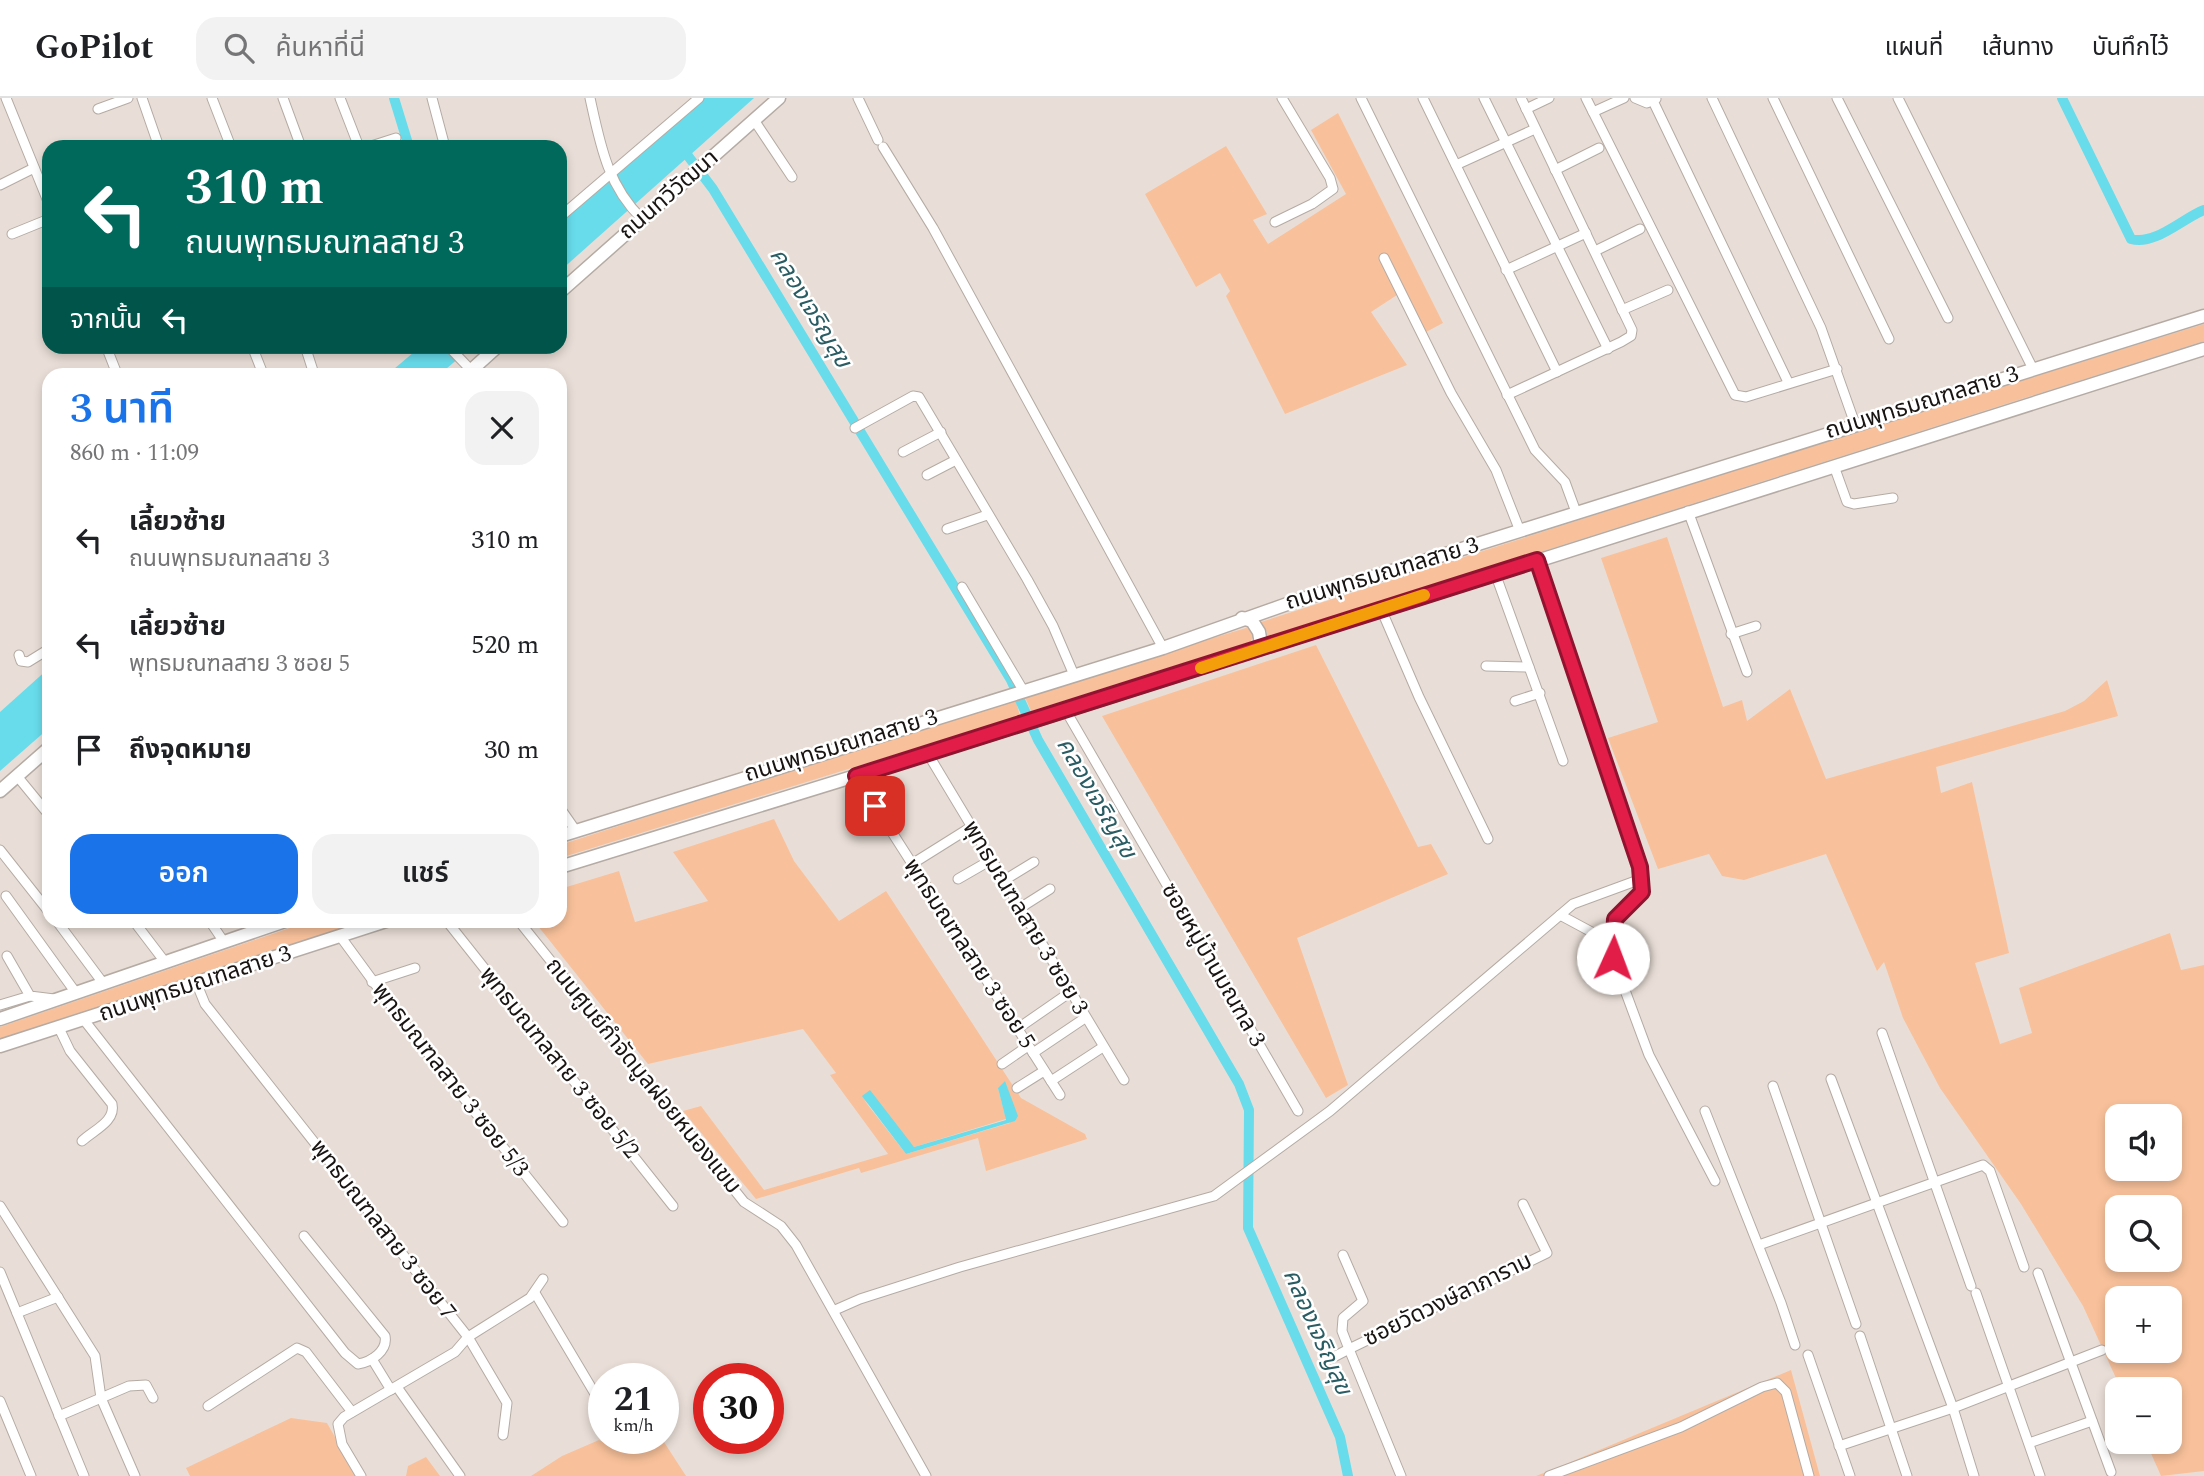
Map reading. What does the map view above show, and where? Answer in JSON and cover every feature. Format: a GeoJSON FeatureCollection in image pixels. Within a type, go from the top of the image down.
{"type":"FeatureCollection","features":[{"type":"Feature","properties":{"kind":"main road","name":"ถนนทวีวัฒนา"},"geometry":{"type":"LineString","coordinates":[[567,286],[779,98]]}},
{"type":"Feature","properties":{"kind":"main road","name":"ถนนพุทธมณฑลสาย 3"},"geometry":{"type":"LineString","coordinates":[[567,833],[1163,648],[1242,618],[2204,316]]}},
{"type":"Feature","properties":{"kind":"main road","name":"ถนนพุทธมณฑลสาย 3"},"geometry":{"type":"LineString","coordinates":[[567,865],[1066,711],[2204,349]]}},
{"type":"Feature","properties":{"kind":"main road"},"geometry":{"type":"LineString","coordinates":[[473,368],[489,354]]}},
{"type":"Feature","properties":{"kind":"main road"},"geometry":{"type":"LineString","coordinates":[[1242,618],[1252,621],[1259,632],[1261,643],[1254,651]]}},
{"type":"Feature","properties":{"kind":"main road"},"geometry":{"type":"LineString","coordinates":[[2,787],[42,754]]}},
{"type":"Feature","properties":{"kind":"main road","name":"ถนนพุทธมณฑลสาย 3"},"geometry":{"type":"LineString","coordinates":[[0,1019],[265,928]]}},
{"type":"Feature","properties":{"kind":"main road","name":"ถนนพุทธมณฑลสาย 3"},"geometry":{"type":"LineString","coordinates":[[0,1046],[364,928]]}},
{"type":"Feature","properties":{"kind":"street"},"geometry":{"type":"LineString","coordinates":[[6,98],[34,168],[42,179]]}},
{"type":"Feature","properties":{"kind":"street"},"geometry":{"type":"LineString","coordinates":[[98,109],[128,98]]}},
{"type":"Feature","properties":{"kind":"street"},"geometry":{"type":"LineString","coordinates":[[142,98],[157,140]]}},
{"type":"Feature","properties":{"kind":"street"},"geometry":{"type":"LineString","coordinates":[[212,98],[228,140]]}},
{"type":"Feature","properties":{"kind":"street"},"geometry":{"type":"LineString","coordinates":[[283,98],[298,140]]}},
{"type":"Feature","properties":{"kind":"street"},"geometry":{"type":"LineString","coordinates":[[352,98],[341,100],[356,140]]}},
{"type":"Feature","properties":{"kind":"street"},"geometry":{"type":"LineString","coordinates":[[432,98],[443,140]]}},
{"type":"Feature","properties":{"kind":"street"},"geometry":{"type":"LineString","coordinates":[[590,98],[610,176],[629,206],[642,219]]}},
{"type":"Feature","properties":{"kind":"street"},"geometry":{"type":"LineString","coordinates":[[567,212],[699,98]]}},
{"type":"Feature","properties":{"kind":"street"},"geometry":{"type":"LineString","coordinates":[[858,98],[881,144],[933,228],[1163,648]]}},
{"type":"Feature","properties":{"kind":"street"},"geometry":{"type":"LineString","coordinates":[[1275,222],[1312,204],[1333,189],[1330,178],[1282,98]]}},
{"type":"Feature","properties":{"kind":"street"},"geometry":{"type":"LineString","coordinates":[[1361,98],[1535,450],[1565,482],[1576,512]]}},
{"type":"Feature","properties":{"kind":"street"},"geometry":{"type":"LineString","coordinates":[[1423,98],[1557,372]]}},
{"type":"Feature","properties":{"kind":"street"},"geometry":{"type":"LineString","coordinates":[[1484,98],[1608,349]]}},
{"type":"Feature","properties":{"kind":"street"},"geometry":{"type":"LineString","coordinates":[[1507,395],[1608,349],[1631,336],[1632,330],[1521,98]]}},
{"type":"Feature","properties":{"kind":"street"},"geometry":{"type":"LineString","coordinates":[[1526,109],[1549,98]]}},
{"type":"Feature","properties":{"kind":"street"},"geometry":{"type":"LineString","coordinates":[[1586,98],[1735,395],[1746,397],[1837,369]]}},
{"type":"Feature","properties":{"kind":"street"},"geometry":{"type":"LineString","coordinates":[[1593,112],[1624,98]]}},
{"type":"Feature","properties":{"kind":"street"},"geometry":{"type":"LineString","coordinates":[[1635,98],[1641,102],[1655,100],[1788,382]]}},
{"type":"Feature","properties":{"kind":"street"},"geometry":{"type":"LineString","coordinates":[[1712,98],[1821,328],[1855,424]]}},
{"type":"Feature","properties":{"kind":"street"},"geometry":{"type":"LineString","coordinates":[[1773,98],[1889,339]]}},
{"type":"Feature","properties":{"kind":"street"},"geometry":{"type":"LineString","coordinates":[[1838,98],[1948,317]]}},
{"type":"Feature","properties":{"kind":"street"},"geometry":{"type":"LineString","coordinates":[[1898,98],[2034,369]]}},
{"type":"Feature","properties":{"kind":"street"},"geometry":{"type":"LineString","coordinates":[[754,120],[792,177]]}},
{"type":"Feature","properties":{"kind":"street"},"geometry":{"type":"LineString","coordinates":[[1456,165],[1535,128]]}},
{"type":"Feature","properties":{"kind":"street"},"geometry":{"type":"LineString","coordinates":[[390,140],[396,138]]}},
{"type":"Feature","properties":{"kind":"street"},"geometry":{"type":"LineString","coordinates":[[1555,170],[1599,148]]}},
{"type":"Feature","properties":{"kind":"street"},"geometry":{"type":"LineString","coordinates":[[0,185],[34,168]]}},
{"type":"Feature","properties":{"kind":"street"},"geometry":{"type":"LineString","coordinates":[[12,234],[42,222]]}},
{"type":"Feature","properties":{"kind":"street"},"geometry":{"type":"LineString","coordinates":[[1595,251],[1640,229]]}},
{"type":"Feature","properties":{"kind":"street"},"geometry":{"type":"LineString","coordinates":[[1506,270],[1586,233]]}},
{"type":"Feature","properties":{"kind":"street"},"geometry":{"type":"LineString","coordinates":[[1384,258],[1451,393],[1496,470],[1520,531]]}},
{"type":"Feature","properties":{"kind":"street"},"geometry":{"type":"LineString","coordinates":[[1622,310],[1668,290]]}},
{"type":"Feature","properties":{"kind":"street"},"geometry":{"type":"LineString","coordinates":[[454,354],[466,368]]}},
{"type":"Feature","properties":{"kind":"street"},"geometry":{"type":"LineString","coordinates":[[859,426],[916,396],[941,432],[1053,626],[1074,675]]}},
{"type":"Feature","properties":{"kind":"street"},"geometry":{"type":"LineString","coordinates":[[903,452],[941,432]]}},
{"type":"Feature","properties":{"kind":"street"},"geometry":{"type":"LineString","coordinates":[[927,475],[956,460]]}},
{"type":"Feature","properties":{"kind":"street"},"geometry":{"type":"LineString","coordinates":[[1834,466],[1847,502],[1854,504],[1893,498]]}},
{"type":"Feature","properties":{"kind":"street"},"geometry":{"type":"LineString","coordinates":[[1688,511],[1746,672]]}},
{"type":"Feature","properties":{"kind":"street"},"geometry":{"type":"LineString","coordinates":[[947,528],[987,515]]}},
{"type":"Feature","properties":{"kind":"street"},"geometry":{"type":"LineString","coordinates":[[1537,560],[1642,880],[1642,892],[1615,919],[1613,958],[1648,1055],[1715,1181]]}},
{"type":"Feature","properties":{"kind":"street"},"geometry":{"type":"LineString","coordinates":[[1495,573],[1563,761]]}},
{"type":"Feature","properties":{"kind":"street"},"geometry":{"type":"LineString","coordinates":[[962,587],[1018,691]]}},
{"type":"Feature","properties":{"kind":"street"},"geometry":{"type":"LineString","coordinates":[[1381,609],[1419,697],[1488,839]]}},
{"type":"Feature","properties":{"kind":"street"},"geometry":{"type":"LineString","coordinates":[[1731,634],[1756,626]]}},
{"type":"Feature","properties":{"kind":"street"},"geometry":{"type":"LineString","coordinates":[[19,655],[21,661],[28,662],[42,653]]}},
{"type":"Feature","properties":{"kind":"street"},"geometry":{"type":"LineString","coordinates":[[1486,666],[1529,667]]}},
{"type":"Feature","properties":{"kind":"street"},"geometry":{"type":"LineString","coordinates":[[1515,701],[1540,693]]}},
{"type":"Feature","properties":{"kind":"street","name":"ซอยหมู่บ้านมณฑล 3"},"geometry":{"type":"LineString","coordinates":[[1066,711],[1298,1111]]}},
{"type":"Feature","properties":{"kind":"street","name":"พุทธมณฑลสาย 3 ซอย 3"},"geometry":{"type":"LineString","coordinates":[[928,754],[1069,993],[1124,1080]]}},
{"type":"Feature","properties":{"kind":"street"},"geometry":{"type":"LineString","coordinates":[[17,776],[42,807]]}},
{"type":"Feature","properties":{"kind":"street","name":"พุทธมณฑลสาย 3 ซอย 5"},"geometry":{"type":"LineString","coordinates":[[856,776],[1060,1096]]}},
{"type":"Feature","properties":{"kind":"street"},"geometry":{"type":"LineString","coordinates":[[567,818],[576,831]]}},
{"type":"Feature","properties":{"kind":"street"},"geometry":{"type":"LineString","coordinates":[[912,864],[971,827]]}},
{"type":"Feature","properties":{"kind":"street"},"geometry":{"type":"LineString","coordinates":[[0,850],[42,903]]}},
{"type":"Feature","properties":{"kind":"street"},"geometry":{"type":"LineString","coordinates":[[958,879],[991,860]]}},
{"type":"Feature","properties":{"kind":"street"},"geometry":{"type":"LineString","coordinates":[[1003,881],[1034,862]]}},
{"type":"Feature","properties":{"kind":"street"},"geometry":{"type":"LineString","coordinates":[[835,1310],[860,1298],[960,1267],[1197,1203],[1214,1196],[1255,1169],[1330,1111],[1560,915],[1589,897],[1642,880]]}},
{"type":"Feature","properties":{"kind":"street"},"geometry":{"type":"LineString","coordinates":[[1020,908],[1050,889]]}},
{"type":"Feature","properties":{"kind":"street"},"geometry":{"type":"LineString","coordinates":[[6,897],[76,992]]}},
{"type":"Feature","properties":{"kind":"street"},"geometry":{"type":"LineString","coordinates":[[1560,915],[1612,943]]}},
{"type":"Feature","properties":{"kind":"street"},"geometry":{"type":"LineString","coordinates":[[62,928],[103,983]]}},
{"type":"Feature","properties":{"kind":"street"},"geometry":{"type":"LineString","coordinates":[[139,928],[165,962]]}},
{"type":"Feature","properties":{"kind":"street"},"geometry":{"type":"LineString","coordinates":[[214,928],[224,942]]}},
{"type":"Feature","properties":{"kind":"street","name":"พุทธมณฑลสาย 3 ซอย 5/2"},"geometry":{"type":"LineString","coordinates":[[452,928],[673,1206]]}},
{"type":"Feature","properties":{"kind":"street","name":"ถนนศูนย์กำจัดมูลฝอยหนองแขม"},"geometry":{"type":"LineString","coordinates":[[524,928],[744,1202],[789,1234],[835,1310],[926,1476]]}},
{"type":"Feature","properties":{"kind":"street","name":"พุทธมณฑลสาย 3 ซอย 5/3"},"geometry":{"type":"LineString","coordinates":[[340,936],[372,982],[564,1222]]}},
{"type":"Feature","properties":{"kind":"street"},"geometry":{"type":"LineString","coordinates":[[7,956],[30,996]]}},
{"type":"Feature","properties":{"kind":"street"},"geometry":{"type":"LineString","coordinates":[[372,982],[415,968]]}},
{"type":"Feature","properties":{"kind":"street","name":"พุทธมณฑลสาย 3 ซอย 7"},"geometry":{"type":"LineString","coordinates":[[196,982],[205,1004],[468,1337],[462,1347],[352,1412]]}},
{"type":"Feature","properties":{"kind":"street"},"geometry":{"type":"LineString","coordinates":[[1017,1029],[1069,993]]}},
{"type":"Feature","properties":{"kind":"street"},"geometry":{"type":"LineString","coordinates":[[0,1005],[30,996],[55,999]]}},
{"type":"Feature","properties":{"kind":"street"},"geometry":{"type":"LineString","coordinates":[[1002,1064],[1085,1018]]}},
{"type":"Feature","properties":{"kind":"street"},"geometry":{"type":"LineString","coordinates":[[84,1020],[345,1353],[358,1364],[372,1359],[384,1348],[385,1336],[304,1236]]}},
{"type":"Feature","properties":{"kind":"street"},"geometry":{"type":"LineString","coordinates":[[59,1028],[70,1051],[112,1104],[114,1112],[111,1119],[99,1125],[82,1141]]}},
{"type":"Feature","properties":{"kind":"street"},"geometry":{"type":"LineString","coordinates":[[1882,1032],[2040,1476]]}},
{"type":"Feature","properties":{"kind":"street"},"geometry":{"type":"LineString","coordinates":[[1051,1081],[1103,1047]]}},
{"type":"Feature","properties":{"kind":"street"},"geometry":{"type":"LineString","coordinates":[[1017,1088],[1044,1071]]}},
{"type":"Feature","properties":{"kind":"street"},"geometry":{"type":"LineString","coordinates":[[1832,1079],[1953,1408],[1974,1476]]}},
{"type":"Feature","properties":{"kind":"street"},"geometry":{"type":"LineString","coordinates":[[1773,1086],[1856,1324]]}},
{"type":"Feature","properties":{"kind":"street"},"geometry":{"type":"LineString","coordinates":[[1705,1111],[1759,1245],[1795,1345]]}},
{"type":"Feature","properties":{"kind":"street"},"geometry":{"type":"LineString","coordinates":[[1759,1245],[1876,1202],[1987,1166],[2024,1266]]}},
{"type":"Feature","properties":{"kind":"street","name":"ซอยวัดวงษ์ลาภาราม"},"geometry":{"type":"LineString","coordinates":[[1401,1476],[1349,1349],[1547,1253],[1523,1204]]}},
{"type":"Feature","properties":{"kind":"street"},"geometry":{"type":"LineString","coordinates":[[0,1206],[95,1356],[102,1398],[135,1476]]}},
{"type":"Feature","properties":{"kind":"street"},"geometry":{"type":"LineString","coordinates":[[1324,1362],[1349,1349],[1342,1331],[1343,1318],[1363,1301],[1343,1255]]}},
{"type":"Feature","properties":{"kind":"street"},"geometry":{"type":"LineString","coordinates":[[0,1272],[84,1476]]}},
{"type":"Feature","properties":{"kind":"street"},"geometry":{"type":"LineString","coordinates":[[2038,1273],[2111,1472]]}},
{"type":"Feature","properties":{"kind":"street"},"geometry":{"type":"LineString","coordinates":[[503,1435],[507,1403],[468,1337],[535,1293],[543,1279]]}},
{"type":"Feature","properties":{"kind":"street"},"geometry":{"type":"LineString","coordinates":[[535,1293],[588,1382]]}},
{"type":"Feature","properties":{"kind":"street"},"geometry":{"type":"LineString","coordinates":[[17,1313],[58,1297]]}},
{"type":"Feature","properties":{"kind":"street"},"geometry":{"type":"LineString","coordinates":[[1860,1336],[1907,1476]]}},
{"type":"Feature","properties":{"kind":"street"},"geometry":{"type":"LineString","coordinates":[[208,1406],[297,1348],[306,1352],[352,1412],[338,1424],[338,1433],[361,1476]]}},
{"type":"Feature","properties":{"kind":"street"},"geometry":{"type":"LineString","coordinates":[[1839,1446],[1953,1408],[2102,1350]]}},
{"type":"Feature","properties":{"kind":"street"},"geometry":{"type":"LineString","coordinates":[[1808,1355],[1850,1476]]}},
{"type":"Feature","properties":{"kind":"street"},"geometry":{"type":"LineString","coordinates":[[372,1359],[460,1476]]}},
{"type":"Feature","properties":{"kind":"street"},"geometry":{"type":"LineString","coordinates":[[1549,1476],[1681,1427],[1762,1387],[1777,1383],[1786,1392],[1809,1476]]}},
{"type":"Feature","properties":{"kind":"street"},"geometry":{"type":"LineString","coordinates":[[59,1416],[138,1384],[146,1385],[153,1398]]}},
{"type":"Feature","properties":{"kind":"street"},"geometry":{"type":"LineString","coordinates":[[0,1401],[31,1476]]}},
{"type":"Feature","properties":{"kind":"street"},"geometry":{"type":"LineString","coordinates":[[2029,1443],[2092,1421]]}},
{"type":"Feature","properties":{"kind":"shaded area"},"geometry":{"type":"Polygon","coordinates":[[[1338,113],[1443,323],[1426,332],[1397,295],[1371,312],[1407,365],[1285,414],[1226,296],[1230,291],[1220,273],[1196,287],[1145,194],[1226,146],[1267,214],[1253,220],[1268,244],[1346,194],[1311,130],[1338,113]]]}},
{"type":"Feature","properties":{"kind":"shaded area"},"geometry":{"type":"Polygon","coordinates":[[[2204,324],[2204,341],[1267,639],[1267,632],[1261,622],[1842,436],[2204,324]]]}},
{"type":"Feature","properties":{"kind":"shaded area"},"geometry":{"type":"Polygon","coordinates":[[[1667,537],[1723,707],[1742,700],[1747,721],[1790,689],[1826,779],[2065,711],[2084,701],[2107,680],[2118,716],[1936,767],[1941,793],[1972,782],[2009,953],[1975,963],[2000,1044],[2032,1033],[2019,988],[2170,933],[2181,970],[2204,965],[2204,1471],[2161,1476],[2151,1454],[2182,1454],[2182,1377],[2116,1377],[2109,1363],[2182,1363],[2182,1286],[2105,1286],[2105,1354],[2083,1306],[2021,1204],[1940,1088],[1903,1018],[1884,962],[1877,971],[1826,854],[1744,880],[1722,876],[1709,854],[1658,869],[1608,738],[1658,722],[1601,558],[1667,537]]]}},
{"type":"Feature","properties":{"kind":"shaded area"},"geometry":{"type":"Polygon","coordinates":[[[1246,628],[1252,629],[1255,635],[1250,642],[1031,711],[1024,695],[1246,628]]]}},
{"type":"Feature","properties":{"kind":"shaded area"},"geometry":{"type":"Polygon","coordinates":[[[1316,645],[1418,847],[1431,844],[1448,874],[1297,938],[1348,1085],[1326,1098],[1102,716],[1316,645]]]}},
{"type":"Feature","properties":{"kind":"shaded area"},"geometry":{"type":"Polygon","coordinates":[[[1015,698],[1020,716],[567,856],[567,843],[1015,698]]]}},
{"type":"Feature","properties":{"kind":"shaded area"},"geometry":{"type":"Polygon","coordinates":[[[774,819],[794,861],[839,921],[886,891],[1021,1098],[1085,1134],[1087,1139],[986,1171],[978,1138],[861,1173],[859,1168],[756,1199],[683,1111],[701,1106],[764,1190],[888,1154],[830,1075],[836,1073],[803,1029],[648,1064],[540,928],[567,928],[567,887],[619,871],[635,922],[708,901],[673,852],[774,819]],[[998,1088],[1006,1119],[914,1147],[864,1100],[906,1154],[1010,1123],[998,1088]]]}},
{"type":"Feature","properties":{"kind":"shaded area"},"geometry":{"type":"Polygon","coordinates":[[[290,928],[342,928],[0,1039],[0,1027],[290,928]]]}},
{"type":"Feature","properties":{"kind":"shaded area"},"geometry":{"type":"Polygon","coordinates":[[[1791,1370],[1820,1476],[1536,1476],[1561,1466],[1791,1370]]]}},
{"type":"Feature","properties":{"kind":"shaded area"},"geometry":{"type":"Polygon","coordinates":[[[291,1418],[327,1423],[357,1476],[190,1476],[186,1468],[291,1418]]]}},
{"type":"Feature","properties":{"kind":"shaded area"},"geometry":{"type":"Polygon","coordinates":[[[588,1445],[588,1454],[672,1454],[686,1476],[531,1476],[562,1456],[588,1445]]]}},
{"type":"Feature","properties":{"kind":"shaded area"},"geometry":{"type":"Polygon","coordinates":[[[426,1457],[440,1476],[406,1476],[408,1466],[426,1457]]]}},
{"type":"Feature","properties":{"kind":"water"},"geometry":{"type":"Polygon","coordinates":[[[701,98],[754,98],[567,265],[567,216],[701,98]]]}},
{"type":"Feature","properties":{"kind":"water"},"geometry":{"type":"Polygon","coordinates":[[[412,354],[464,354],[447,368],[395,368],[412,354]]]}},
{"type":"Feature","properties":{"kind":"water"},"geometry":{"type":"Polygon","coordinates":[[[42,674],[42,734],[0,771],[0,712],[42,674]]]}},
{"type":"Feature","properties":{"kind":"water"},"geometry":{"type":"Polygon","coordinates":[[[1005,1081],[1018,1116],[1015,1121],[906,1154],[862,1096],[870,1090],[914,1147],[1006,1120],[998,1088],[1005,1081]]]}},
{"type":"Feature","properties":{"kind":"waterway"},"geometry":{"type":"LineString","coordinates":[[394,98],[407,140]]}},
{"type":"Feature","properties":{"kind":"waterway"},"geometry":{"type":"LineString","coordinates":[[2062,98],[2131,239],[2150,239],[2204,210]]}},
{"type":"Feature","properties":{"kind":"waterway","name":"คลองเจริญสุข"},"geometry":{"type":"LineString","coordinates":[[682,148],[713,189],[1011,680],[1038,740],[1239,1084],[1249,1110],[1248,1228],[1340,1437],[1348,1476]]}},
{"type":"Feature","properties":{"kind":"slow traffic"},"geometry":{"type":"LineString","coordinates":[[1201,668],[1424,595]]}},
{"type":"Feature","properties":{"kind":"route"},"geometry":{"type":"LineString","coordinates":[[875,806],[856,776],[1537,560],[1640,867],[1642,892],[1621,910],[1615,919],[1611,950],[1613,958]]}}]}
